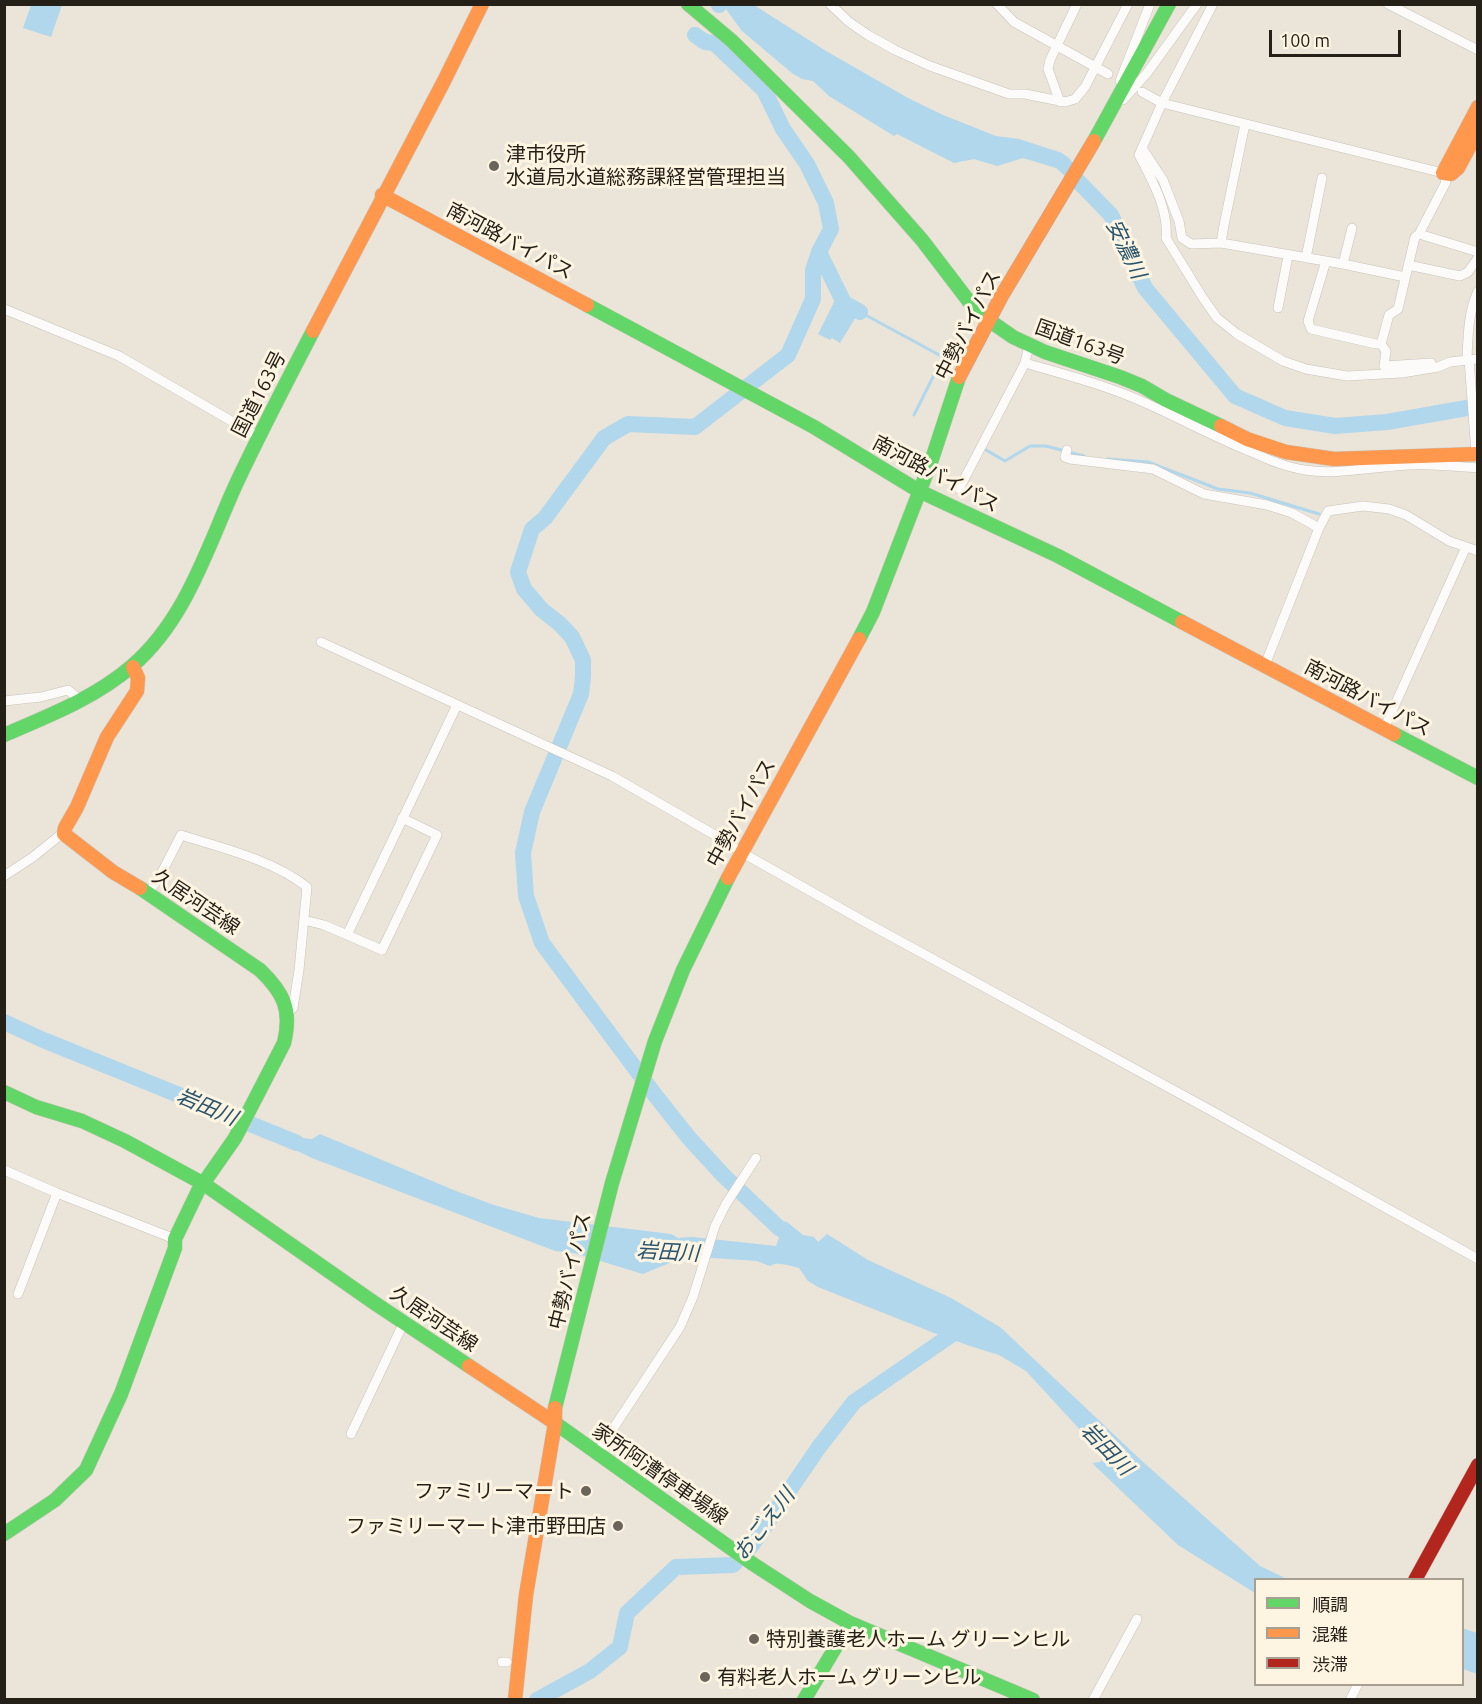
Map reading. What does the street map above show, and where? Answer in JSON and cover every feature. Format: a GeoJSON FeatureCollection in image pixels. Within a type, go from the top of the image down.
{"type":"FeatureCollection","features":[{"type":"Feature","properties":{"kind":"main road","name":"国道163号"},"geometry":{"type":"LineString","coordinates":[[4,735],[81,701],[133,667],[175,615],[260,436],[482,4]]}},
{"type":"Feature","properties":{"kind":"main road","name":"国道163号"},"geometry":{"type":"LineString","coordinates":[[688,4],[732,41],[849,157],[922,240],[977,312],[999,329],[1061,358],[1142,386],[1175,405],[1247,439],[1286,452],[1334,459],[1477,455]]}},
{"type":"Feature","properties":{"kind":"main road","name":"中勢バイパス"},"geometry":{"type":"LineString","coordinates":[[515,1700],[533,1548],[555,1423],[555,1406],[612,1183],[655,1041],[683,970],[707,918],[873,612],[941,434],[959,377],[1001,297],[1094,141],[1169,4]]}},
{"type":"Feature","properties":{"kind":"main road"},"geometry":{"type":"LineString","coordinates":[[1478,106],[1443,173],[1451,174],[1458,168],[1478,131]]}},
{"type":"Feature","properties":{"kind":"main road","name":"南河路バイパス"},"geometry":{"type":"LineString","coordinates":[[382,195],[814,427],[919,491],[1058,556],[1478,778]]}},
{"type":"Feature","properties":{"kind":"main road"},"geometry":{"type":"LineString","coordinates":[[64,834],[107,737],[137,691],[139,683],[133,667]]}},
{"type":"Feature","properties":{"kind":"main road","name":"久居河芸線"},"geometry":{"type":"LineString","coordinates":[[64,834],[113,872],[148,892],[260,970],[278,990],[288,1012]]}},
{"type":"Feature","properties":{"kind":"main road"},"geometry":{"type":"LineString","coordinates":[[4,1534],[55,1500],[86,1470],[121,1394],[175,1248],[175,1239],[198,1191],[236,1137],[284,1043],[288,1029],[288,1012]]}},
{"type":"Feature","properties":{"kind":"main road","name":"久居河芸線"},"geometry":{"type":"LineString","coordinates":[[4,1092],[36,1107],[93,1126],[204,1184],[555,1423]]}},
{"type":"Feature","properties":{"kind":"main road","name":"家所阿漕停車場線"},"geometry":{"type":"LineString","coordinates":[[555,1423],[753,1564],[810,1601],[850,1623],[1027,1698]]}},
{"type":"Feature","properties":{"kind":"main road"},"geometry":{"type":"LineString","coordinates":[[1416,1578],[1478,1465]]}},
{"type":"Feature","properties":{"kind":"main road"},"geometry":{"type":"LineString","coordinates":[[804,1700],[850,1623]]}},
{"type":"Feature","properties":{"kind":"street"},"geometry":{"type":"LineString","coordinates":[[830,4],[849,22],[868,35],[930,66],[1009,94],[1025,94],[1060,102],[1075,99],[1085,87],[1128,4]]}},
{"type":"Feature","properties":{"kind":"street"},"geometry":{"type":"LineString","coordinates":[[997,4],[1014,22],[1108,74]]}},
{"type":"Feature","properties":{"kind":"street"},"geometry":{"type":"LineString","coordinates":[[1060,102],[1047,69],[1077,4]]}},
{"type":"Feature","properties":{"kind":"street"},"geometry":{"type":"LineString","coordinates":[[1107,117],[1150,4]]}},
{"type":"Feature","properties":{"kind":"street"},"geometry":{"type":"LineString","coordinates":[[1107,117],[1147,73],[1197,4]]}},
{"type":"Feature","properties":{"kind":"street"},"geometry":{"type":"LineString","coordinates":[[1213,4],[1162,103],[1139,155],[1161,204],[1167,226],[1166,238],[1212,311],[1237,334],[1283,361],[1306,369],[1347,375],[1402,373],[1438,367],[1450,362]]}},
{"type":"Feature","properties":{"kind":"street"},"geometry":{"type":"LineString","coordinates":[[1388,4],[1478,50]]}},
{"type":"Feature","properties":{"kind":"street"},"geometry":{"type":"LineString","coordinates":[[1142,92],[1162,103],[1443,173],[1446,182],[1419,234],[1415,237],[1398,309],[1389,315],[1381,344]]}},
{"type":"Feature","properties":{"kind":"street"},"geometry":{"type":"LineString","coordinates":[[1221,243],[1245,124]]}},
{"type":"Feature","properties":{"kind":"street"},"geometry":{"type":"LineString","coordinates":[[1142,148],[1163,180],[1179,221],[1182,238],[1191,244],[1221,243],[1405,277]]}},
{"type":"Feature","properties":{"kind":"street"},"geometry":{"type":"LineString","coordinates":[[1306,258],[1322,178]]}},
{"type":"Feature","properties":{"kind":"street"},"geometry":{"type":"LineString","coordinates":[[1343,264],[1352,228]]}},
{"type":"Feature","properties":{"kind":"street"},"geometry":{"type":"LineString","coordinates":[[1419,234],[1478,252]]}},
{"type":"Feature","properties":{"kind":"street"},"geometry":{"type":"LineString","coordinates":[[1278,308],[1288,256]]}},
{"type":"Feature","properties":{"kind":"street"},"geometry":{"type":"LineString","coordinates":[[1408,265],[1460,276],[1468,272],[1478,258]]}},
{"type":"Feature","properties":{"kind":"street"},"geometry":{"type":"LineString","coordinates":[[1326,261],[1308,321],[1311,329],[1381,344]]}},
{"type":"Feature","properties":{"kind":"street"},"geometry":{"type":"LineString","coordinates":[[1025,363],[1098,384],[1149,404],[1267,459],[1293,468],[1307,471],[1332,471],[1397,465],[1439,465],[1477,455],[1471,360],[1467,336],[1473,302],[1478,291]]}},
{"type":"Feature","properties":{"kind":"street"},"geometry":{"type":"LineString","coordinates":[[4,309],[119,356],[260,436]]}},
{"type":"Feature","properties":{"kind":"street"},"geometry":{"type":"LineString","coordinates":[[1381,344],[1386,351],[1384,366],[1471,360]]}},
{"type":"Feature","properties":{"kind":"street"},"geometry":{"type":"LineString","coordinates":[[959,489],[1025,363],[1029,345]]}},
{"type":"Feature","properties":{"kind":"street"},"geometry":{"type":"LineString","coordinates":[[1066,453],[1101,464],[1153,469],[1204,494],[1267,505],[1302,517],[1319,528]]}},
{"type":"Feature","properties":{"kind":"street"},"geometry":{"type":"LineString","coordinates":[[1264,665],[1328,511],[1363,506],[1381,507],[1406,515],[1449,541],[1478,551]]}},
{"type":"Feature","properties":{"kind":"street"},"geometry":{"type":"LineString","coordinates":[[1384,729],[1466,547]]}},
{"type":"Feature","properties":{"kind":"street"},"geometry":{"type":"LineString","coordinates":[[321,642],[612,776],[865,922],[1478,1258]]}},
{"type":"Feature","properties":{"kind":"street"},"geometry":{"type":"LineString","coordinates":[[4,701],[41,697],[68,690],[81,701]]}},
{"type":"Feature","properties":{"kind":"street"},"geometry":{"type":"LineString","coordinates":[[347,935],[457,705]]}},
{"type":"Feature","properties":{"kind":"street"},"geometry":{"type":"LineString","coordinates":[[304,920],[324,925],[382,950],[437,835],[402,818]]}},
{"type":"Feature","properties":{"kind":"street"},"geometry":{"type":"LineString","coordinates":[[4,876],[64,834]]}},
{"type":"Feature","properties":{"kind":"street"},"geometry":{"type":"LineString","coordinates":[[148,892],[159,878],[181,835],[227,848],[295,878],[307,887],[299,970],[293,1008],[288,1012]]}},
{"type":"Feature","properties":{"kind":"street"},"geometry":{"type":"LineString","coordinates":[[597,1453],[675,1335],[693,1297],[713,1230],[726,1204],[756,1158]]}},
{"type":"Feature","properties":{"kind":"street"},"geometry":{"type":"LineString","coordinates":[[4,1170],[175,1239]]}},
{"type":"Feature","properties":{"kind":"street"},"geometry":{"type":"LineString","coordinates":[[18,1294],[57,1193]]}},
{"type":"Feature","properties":{"kind":"street"},"geometry":{"type":"LineString","coordinates":[[351,1434],[404,1322]]}},
{"type":"Feature","properties":{"kind":"street"},"geometry":{"type":"LineString","coordinates":[[1093,1700],[1137,1619]]}},
{"type":"Feature","properties":{"kind":"street"},"geometry":{"type":"LineString","coordinates":[[1350,1700],[1357,1686]]}},
{"type":"Feature","properties":{"kind":"water"},"geometry":{"type":"Polygon","coordinates":[[[31,5],[62,5],[51,37],[23,28],[31,5]]]}},
{"type":"Feature","properties":{"kind":"water"},"geometry":{"type":"Polygon","coordinates":[[[723,5],[754,5],[826,51],[908,98],[943,115],[996,136],[1019,139],[1062,153],[1070,159],[1093,201],[1056,168],[1023,158],[997,166],[974,159],[954,163],[897,134],[894,136],[829,96],[813,81],[793,74],[742,31],[723,5]]]}},
{"type":"Feature","properties":{"kind":"water"},"geometry":{"type":"Polygon","coordinates":[[[836,282],[850,300],[862,307],[840,343],[818,334],[837,296],[830,285],[836,282]]]}},
{"type":"Feature","properties":{"kind":"water"},"geometry":{"type":"Polygon","coordinates":[[[262,1134],[312,1139],[320,1134],[456,1191],[539,1218],[671,1234],[678,1238],[692,1237],[776,1246],[779,1238],[759,1205],[803,1235],[814,1237],[818,1242],[827,1234],[868,1260],[951,1298],[1000,1327],[1142,1461],[1260,1566],[1285,1578],[1254,1578],[1254,1592],[1178,1545],[1092,1463],[1100,1462],[1105,1457],[1026,1371],[999,1355],[934,1333],[818,1287],[808,1281],[799,1268],[780,1264],[770,1266],[757,1261],[713,1258],[674,1261],[643,1274],[574,1253],[555,1251],[312,1158],[262,1134]]]}},
{"type":"Feature","properties":{"kind":"water"},"geometry":{"type":"Polygon","coordinates":[[[1464,1629],[1477,1633],[1477,1674],[1464,1669],[1464,1629]]]}},
{"type":"Feature","properties":{"kind":"waterway"},"geometry":{"type":"LineString","coordinates":[[695,35],[705,42],[714,43],[764,90],[783,129],[807,164],[826,203],[831,229],[819,252],[844,303],[860,312]]}},
{"type":"Feature","properties":{"kind":"waterway","name":"安濃川"},"geometry":{"type":"LineString","coordinates":[[1073,176],[1111,215],[1145,288],[1235,396],[1285,418],[1335,426],[1387,422],[1478,406]]}},
{"type":"Feature","properties":{"kind":"waterway"},"geometry":{"type":"LineString","coordinates":[[779,1228],[723,1175],[689,1138],[542,943],[526,896],[523,853],[532,812],[581,694],[583,660],[572,637],[542,610],[524,589],[518,572],[532,529],[545,518],[604,438],[628,424],[695,427],[788,355],[813,299],[813,270],[819,252]]}},
{"type":"Feature","properties":{"kind":"waterway"},"geometry":{"type":"LineString","coordinates":[[860,312],[943,357],[914,415]]}},
{"type":"Feature","properties":{"kind":"waterway"},"geometry":{"type":"LineString","coordinates":[[986,450],[1005,461],[1030,446],[1046,446],[1084,456]]}},
{"type":"Feature","properties":{"kind":"waterway"},"geometry":{"type":"LineString","coordinates":[[1108,459],[1148,462],[1218,489],[1250,493],[1319,514]]}},
{"type":"Feature","properties":{"kind":"waterway","name":"岩田川"},"geometry":{"type":"LineString","coordinates":[[4,1022],[297,1143]]}},
{"type":"Feature","properties":{"kind":"waterway","name":"おごえ川"},"geometry":{"type":"LineString","coordinates":[[537,1700],[590,1671],[620,1647],[627,1613],[676,1567],[733,1565],[752,1545],[819,1447],[854,1402],[954,1333]]}},
{"type":"Feature","properties":{"kind":"traffic: fast"},"geometry":{"type":"LineString","coordinates":[[688,4],[732,41],[849,157],[922,240],[977,312],[1013,337],[1045,352],[1142,386],[1221,426]]}},
{"type":"Feature","properties":{"kind":"traffic: fast"},"geometry":{"type":"LineString","coordinates":[[1094,141],[1169,4]]}},
{"type":"Feature","properties":{"kind":"traffic: fast"},"geometry":{"type":"LineString","coordinates":[[587,305],[814,427],[919,491],[1058,556],[1182,622]]}},
{"type":"Feature","properties":{"kind":"traffic: fast"},"geometry":{"type":"LineString","coordinates":[[4,735],[103,688],[132,666],[168,626],[182,604],[206,556],[246,463],[313,331]]}},
{"type":"Feature","properties":{"kind":"traffic: fast"},"geometry":{"type":"LineString","coordinates":[[859,639],[873,612],[932,459],[959,377]]}},
{"type":"Feature","properties":{"kind":"traffic: fast"},"geometry":{"type":"LineString","coordinates":[[1394,734],[1478,778]]}},
{"type":"Feature","properties":{"kind":"traffic: fast"},"geometry":{"type":"LineString","coordinates":[[555,1408],[612,1183],[655,1041],[683,970],[728,878]]}},
{"type":"Feature","properties":{"kind":"traffic: fast"},"geometry":{"type":"LineString","coordinates":[[4,1534],[55,1500],[86,1470],[121,1394],[175,1248],[175,1239],[198,1191],[235,1138],[284,1043],[286,1011],[280,995],[268,978],[260,970],[140,888]]}},
{"type":"Feature","properties":{"kind":"traffic: fast"},"geometry":{"type":"LineString","coordinates":[[4,1092],[36,1107],[82,1121],[125,1141],[204,1184],[469,1366]]}},
{"type":"Feature","properties":{"kind":"traffic: fast"},"geometry":{"type":"LineString","coordinates":[[555,1423],[753,1564],[810,1601],[850,1623],[1033,1700]]}},
{"type":"Feature","properties":{"kind":"traffic: fast"},"geometry":{"type":"LineString","coordinates":[[804,1700],[850,1623]]}},
{"type":"Feature","properties":{"kind":"traffic: slow"},"geometry":{"type":"LineString","coordinates":[[313,331],[482,4]]}},
{"type":"Feature","properties":{"kind":"traffic: slow"},"geometry":{"type":"LineString","coordinates":[[1478,107],[1443,173],[1451,174],[1458,168],[1478,131]]}},
{"type":"Feature","properties":{"kind":"traffic: slow"},"geometry":{"type":"LineString","coordinates":[[959,377],[1001,297],[1094,141]]}},
{"type":"Feature","properties":{"kind":"traffic: slow"},"geometry":{"type":"LineString","coordinates":[[382,195],[587,305]]}},
{"type":"Feature","properties":{"kind":"traffic: slow"},"geometry":{"type":"LineString","coordinates":[[1221,426],[1247,439],[1286,452],[1334,459],[1478,454]]}},
{"type":"Feature","properties":{"kind":"traffic: slow"},"geometry":{"type":"LineString","coordinates":[[1182,622],[1394,734]]}},
{"type":"Feature","properties":{"kind":"traffic: slow"},"geometry":{"type":"LineString","coordinates":[[728,878],[859,639]]}},
{"type":"Feature","properties":{"kind":"traffic: slow"},"geometry":{"type":"LineString","coordinates":[[133,667],[138,678],[137,691],[107,737],[64,834],[113,872],[140,888]]}},
{"type":"Feature","properties":{"kind":"traffic: slow"},"geometry":{"type":"LineString","coordinates":[[469,1366],[555,1423]]}},
{"type":"Feature","properties":{"kind":"traffic: slow"},"geometry":{"type":"LineString","coordinates":[[515,1700],[526,1595],[555,1423],[555,1408]]}},
{"type":"Feature","properties":{"kind":"traffic: jam"},"geometry":{"type":"LineString","coordinates":[[1416,1578],[1478,1465]]}},
{"type":"Feature","properties":{"kind":"place","name":"津市役所 水道局水道総務課経営管理担当"},"geometry":{"type":"Point","coordinates":[494,166]}},
{"type":"Feature","properties":{"kind":"place","name":"ファミリーマート"},"geometry":{"type":"Point","coordinates":[586,1491]}},
{"type":"Feature","properties":{"kind":"place","name":"ファミリーマート津市野田店"},"geometry":{"type":"Point","coordinates":[618,1526]}},
{"type":"Feature","properties":{"kind":"place","name":"特別養護老人ホーム グリーンヒル"},"geometry":{"type":"Point","coordinates":[754,1639]}},
{"type":"Feature","properties":{"kind":"place","name":"有料老人ホーム グリーンヒル"},"geometry":{"type":"Point","coordinates":[705,1677]}}]}
